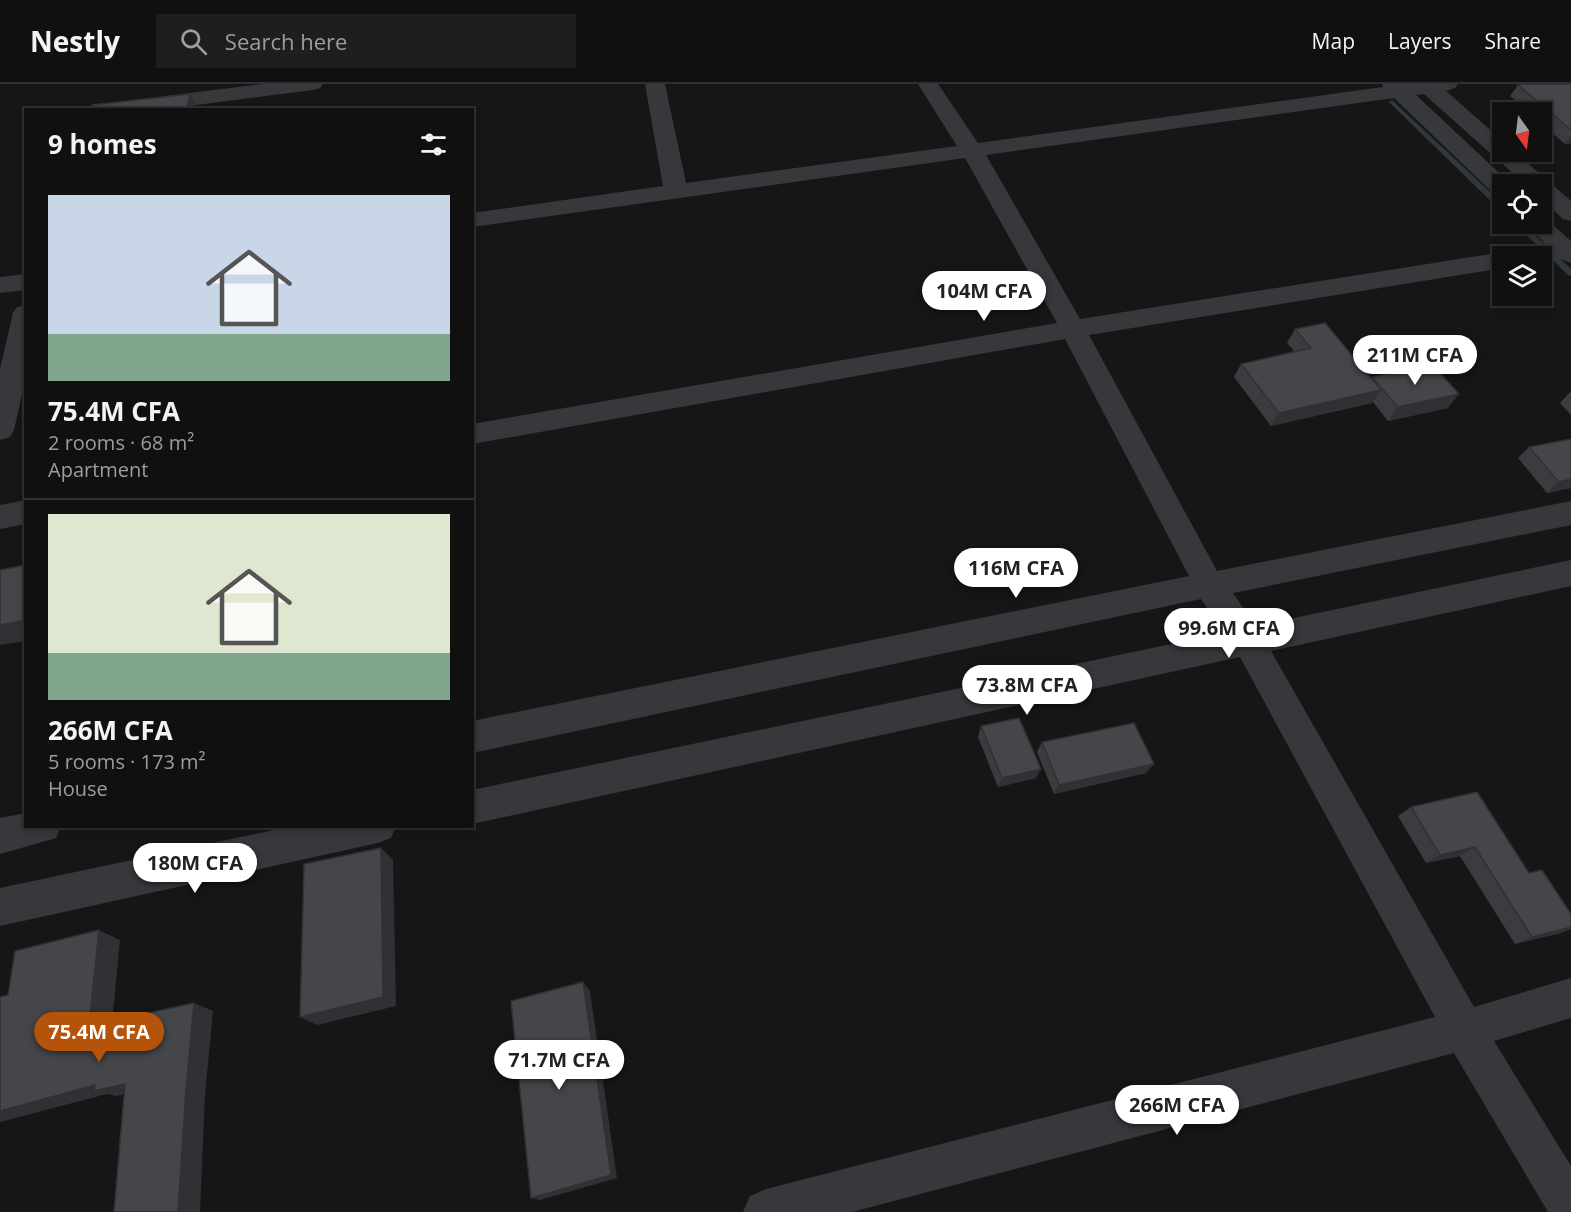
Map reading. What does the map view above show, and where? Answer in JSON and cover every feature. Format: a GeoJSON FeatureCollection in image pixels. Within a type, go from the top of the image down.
{"type":"FeatureCollection","features":[{"type":"Feature","properties":{"kind":"street"},"geometry":{"type":"LineString","coordinates":[[96,104],[313,84]]}},
{"type":"Feature","properties":{"kind":"street"},"geometry":{"type":"LineString","coordinates":[[655,84],[676,192]]}},
{"type":"Feature","properties":{"kind":"street"},"geometry":{"type":"LineString","coordinates":[[928,84],[972,151],[1073,329],[1209,585],[1249,642],[1464,1030],[1571,1208]]}},
{"type":"Feature","properties":{"kind":"street"},"geometry":{"type":"LineString","coordinates":[[474,220],[972,151],[1396,87],[1434,85],[1527,174]]}},
{"type":"Feature","properties":{"kind":"street"},"geometry":{"type":"LineString","coordinates":[[1396,87],[1492,179]]}},
{"type":"Feature","properties":{"kind":"street"},"geometry":{"type":"LineString","coordinates":[[1552,197],[1571,214]]}},
{"type":"Feature","properties":{"kind":"street"},"geometry":{"type":"LineString","coordinates":[[1549,234],[1568,252]]}},
{"type":"Feature","properties":{"kind":"street"},"geometry":{"type":"LineString","coordinates":[[1552,253],[1568,252]]}},
{"type":"Feature","properties":{"kind":"street"},"geometry":{"type":"LineString","coordinates":[[474,434],[1073,329],[1492,262]]}},
{"type":"Feature","properties":{"kind":"street"},"geometry":{"type":"LineString","coordinates":[[0,285],[24,282]]}},
{"type":"Feature","properties":{"kind":"street"},"geometry":{"type":"LineString","coordinates":[[0,430],[24,322]]}},
{"type":"Feature","properties":{"kind":"street"},"geometry":{"type":"LineString","coordinates":[[0,517],[24,512]]}},
{"type":"Feature","properties":{"kind":"street"},"geometry":{"type":"LineString","coordinates":[[474,737],[1571,513]]}},
{"type":"Feature","properties":{"kind":"street"},"geometry":{"type":"LineString","coordinates":[[474,807],[1571,573]]}},
{"type":"Feature","properties":{"kind":"street"},"geometry":{"type":"LineString","coordinates":[[0,836],[35,828]]}},
{"type":"Feature","properties":{"kind":"street"},"geometry":{"type":"LineString","coordinates":[[0,907],[369,828]]}},
{"type":"Feature","properties":{"kind":"street"},"geometry":{"type":"LineString","coordinates":[[766,1212],[1464,1030],[1571,998]]}},
{"type":"Feature","properties":{"kind":"building"},"geometry":{"type":"Polygon","coordinates":[[[1571,84],[1571,130],[1552,114],[1552,102],[1538,102],[1518,85],[1571,84]]]}},
{"type":"Feature","properties":{"kind":"building"},"geometry":{"type":"Polygon","coordinates":[[[190,94],[187,108],[91,108],[92,105],[190,94]]]}},
{"type":"Feature","properties":{"kind":"building"},"geometry":{"type":"Polygon","coordinates":[[[1325,323],[1381,390],[1279,413],[1241,364],[1311,348],[1295,329],[1325,323]]]}},
{"type":"Feature","properties":{"kind":"building"},"geometry":{"type":"Polygon","coordinates":[[[1432,364],[1459,394],[1398,407],[1372,377],[1432,364]]]}},
{"type":"Feature","properties":{"kind":"building"},"geometry":{"type":"Polygon","coordinates":[[[1571,439],[1571,479],[1559,482],[1529,447],[1571,439]]]}},
{"type":"Feature","properties":{"kind":"building"},"geometry":{"type":"Polygon","coordinates":[[[24,565],[24,620],[0,625],[0,570],[24,565]]]}},
{"type":"Feature","properties":{"kind":"building"},"geometry":{"type":"Polygon","coordinates":[[[1019,718],[1041,769],[1002,778],[981,726],[1019,718]]]}},
{"type":"Feature","properties":{"kind":"building"},"geometry":{"type":"Polygon","coordinates":[[[1134,723],[1154,764],[1059,785],[1042,742],[1134,723]]]}},
{"type":"Feature","properties":{"kind":"building"},"geometry":{"type":"Polygon","coordinates":[[[1477,792],[1529,873],[1542,870],[1571,914],[1571,927],[1532,937],[1475,847],[1440,855],[1411,807],[1477,792]]]}},
{"type":"Feature","properties":{"kind":"building"},"geometry":{"type":"Polygon","coordinates":[[[381,848],[383,997],[300,1017],[304,864],[381,848]]]}},
{"type":"Feature","properties":{"kind":"building"},"geometry":{"type":"Polygon","coordinates":[[[99,930],[89,1026],[194,1003],[178,1212],[114,1212],[125,1084],[94,1091],[95,1085],[0,1111],[0,997],[8,995],[15,951],[99,930]]]}},
{"type":"Feature","properties":{"kind":"building"},"geometry":{"type":"Polygon","coordinates":[[[583,982],[611,1175],[531,1198],[511,1001],[583,982]]]}},
{"type":"Feature","properties":{"kind":"waterway"},"geometry":{"type":"LineString","coordinates":[[1392,102],[1492,197]]}},
{"type":"Feature","properties":{"kind":"waterway"},"geometry":{"type":"LineString","coordinates":[[1530,234],[1571,273]]}}]}
